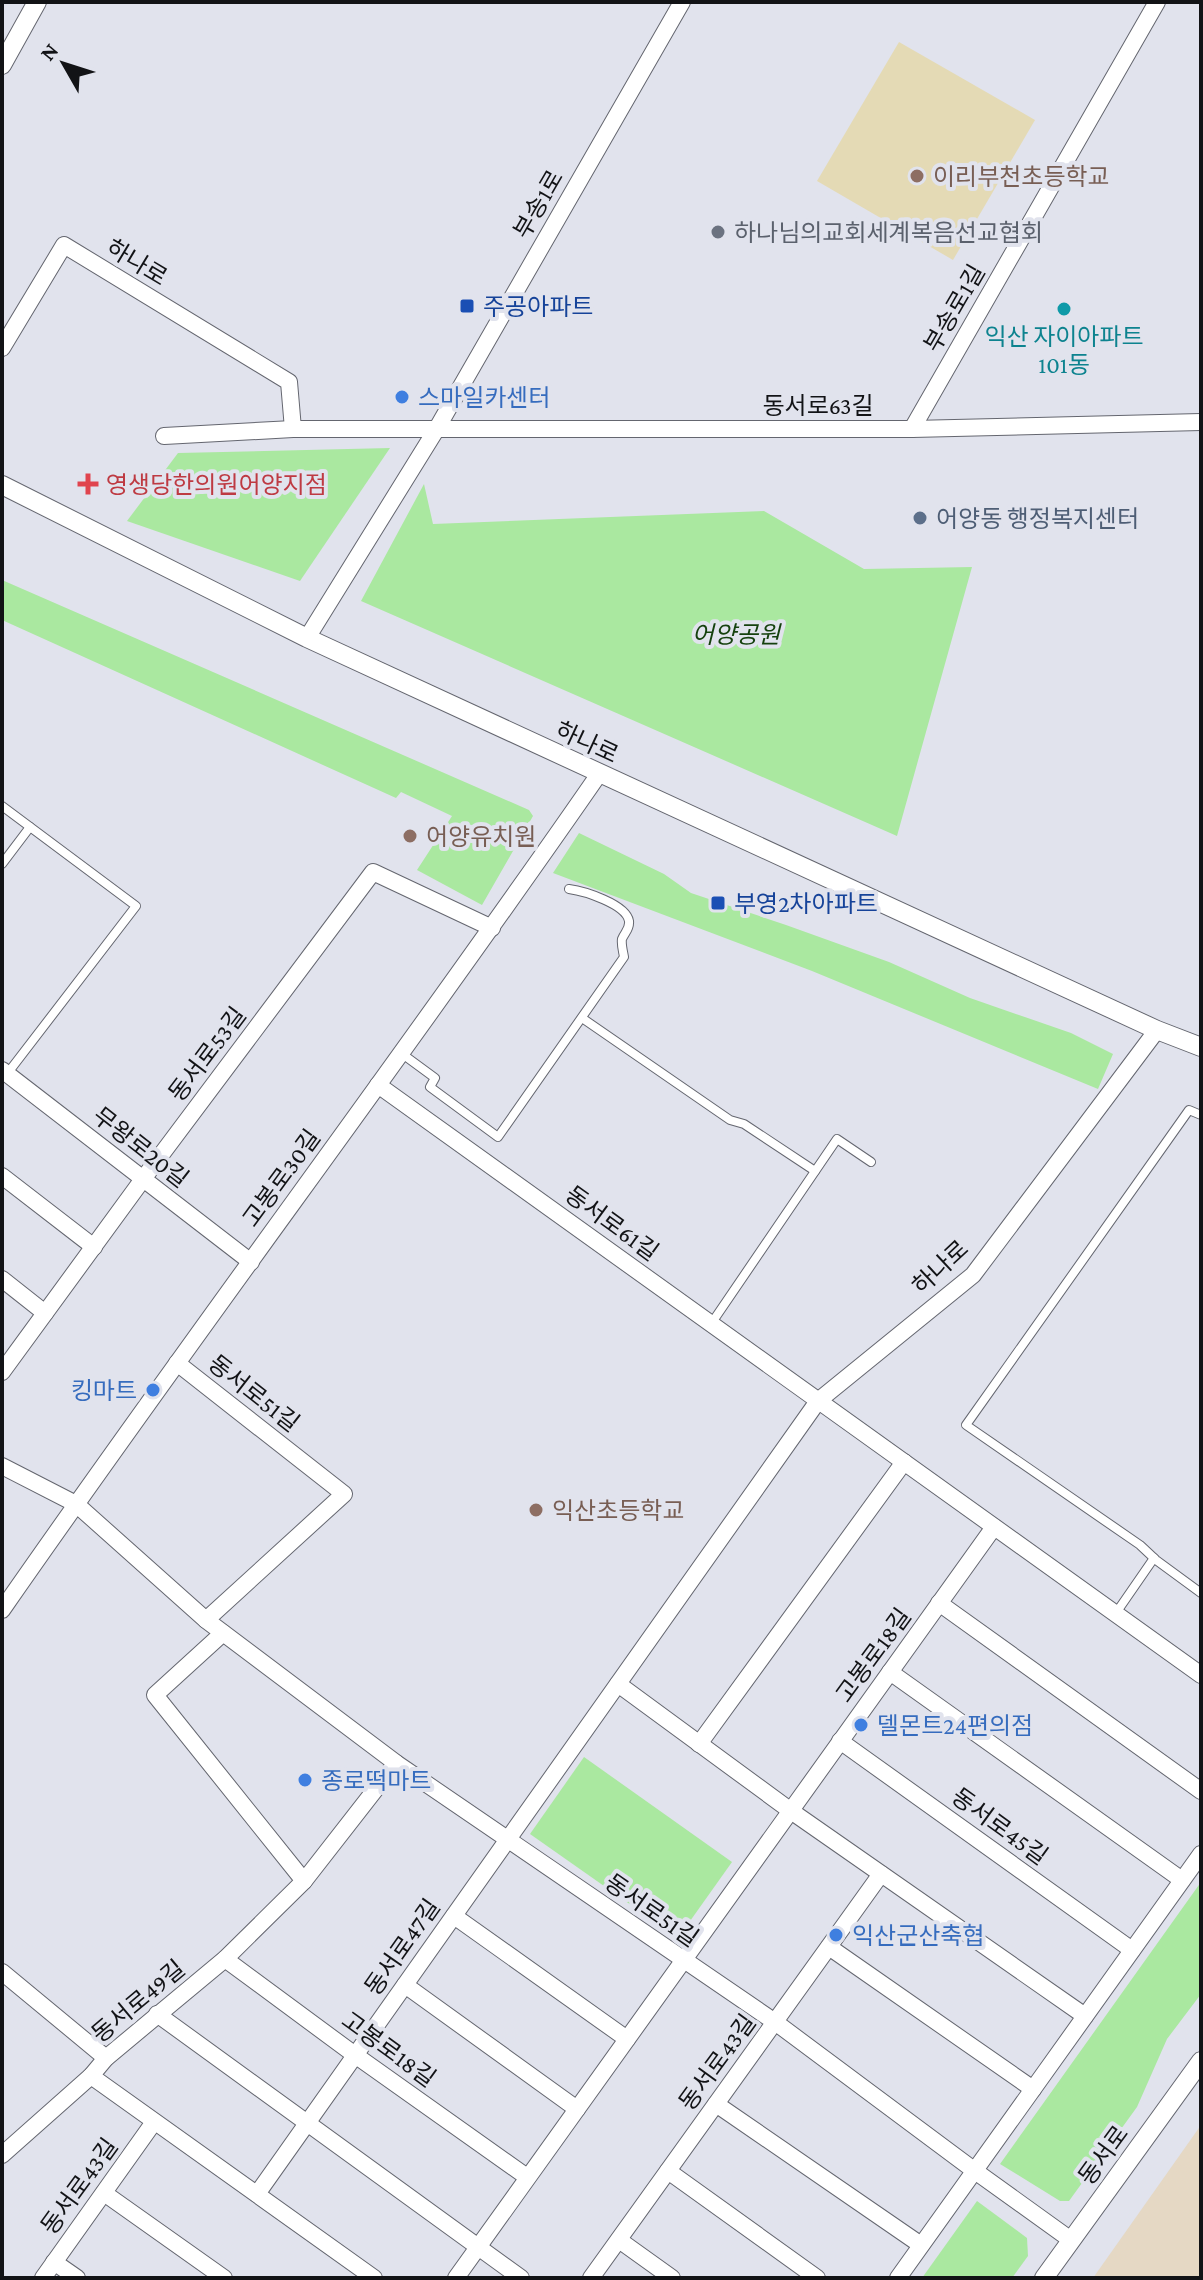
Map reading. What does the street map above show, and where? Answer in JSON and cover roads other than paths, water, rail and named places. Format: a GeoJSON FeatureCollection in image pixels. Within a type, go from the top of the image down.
{"type":"FeatureCollection","features":[{"type":"Feature","properties":{"kind":"street"},"geometry":{"type":"LineString","coordinates":[[2,65],[37,2]]}},
{"type":"Feature","properties":{"kind":"street","name":"부송1로"},"geometry":{"type":"LineString","coordinates":[[307,638],[436,430],[682,2]]}},
{"type":"Feature","properties":{"kind":"street","name":"부송로1길"},"geometry":{"type":"LineString","coordinates":[[912,429],[1157,2]]}},
{"type":"Feature","properties":{"kind":"street","name":"하나로"},"geometry":{"type":"LineString","coordinates":[[2,348],[64,245],[289,382],[293,429]]}},
{"type":"Feature","properties":{"kind":"street","name":"동서로63길"},"geometry":{"type":"LineString","coordinates":[[436,430],[912,429],[1201,422]]}},
{"type":"Feature","properties":{"kind":"street"},"geometry":{"type":"LineString","coordinates":[[164,436],[293,429],[436,430]]}},
{"type":"Feature","properties":{"kind":"street","name":"하나로"},"geometry":{"type":"LineString","coordinates":[[2,485],[307,638],[1157,1030],[1201,1047]]}},
{"type":"Feature","properties":{"kind":"street","name":"고봉로30길"},"geometry":{"type":"LineString","coordinates":[[2,1610],[492,928],[599,774]]}},
{"type":"Feature","properties":{"kind":"street","name":"동서로53길"},"geometry":{"type":"LineString","coordinates":[[2,1371],[373,872],[492,928]]}},
{"type":"Feature","properties":{"kind":"street","name":"하나로"},"geometry":{"type":"LineString","coordinates":[[818,1401],[973,1275],[1157,1030]]}},
{"type":"Feature","properties":{"kind":"street","name":"무왕로20길"},"geometry":{"type":"LineString","coordinates":[[5,1072],[251,1262]]}},
{"type":"Feature","properties":{"kind":"street","name":"동서로61길"},"geometry":{"type":"LineString","coordinates":[[378,1085],[1201,1675]]}},
{"type":"Feature","properties":{"kind":"street"},"geometry":{"type":"LineString","coordinates":[[2,1176],[94,1247]]}},
{"type":"Feature","properties":{"kind":"street"},"geometry":{"type":"LineString","coordinates":[[2,1279],[45,1313]]}},
{"type":"Feature","properties":{"kind":"street","name":"동서로51길"},"geometry":{"type":"LineString","coordinates":[[177,1363],[344,1494],[206,1620]]}},
{"type":"Feature","properties":{"kind":"street"},"geometry":{"type":"LineString","coordinates":[[509,1839],[818,1401]]}},
{"type":"Feature","properties":{"kind":"street"},"geometry":{"type":"LineString","coordinates":[[699,1744],[904,1462]]}},
{"type":"Feature","properties":{"kind":"street","name":"동서로51길"},"geometry":{"type":"LineString","coordinates":[[2,1466],[76,1504],[206,1620],[396,1763],[775,2022],[1071,2240]]}},
{"type":"Feature","properties":{"kind":"street","name":"고봉로18길"},"geometry":{"type":"LineString","coordinates":[[456,2278],[994,1527]]}},
{"type":"Feature","properties":{"kind":"street"},"geometry":{"type":"LineString","coordinates":[[939,1603],[1201,1791]]}},
{"type":"Feature","properties":{"kind":"street"},"geometry":{"type":"LineString","coordinates":[[223,1633],[155,1695],[304,1881]]}},
{"type":"Feature","properties":{"kind":"street"},"geometry":{"type":"LineString","coordinates":[[890,1672],[1182,1880]]}},
{"type":"Feature","properties":{"kind":"street"},"geometry":{"type":"LineString","coordinates":[[618,1684],[791,1811],[1085,2016]]}},
{"type":"Feature","properties":{"kind":"street","name":"동서로45길"},"geometry":{"type":"LineString","coordinates":[[840,1741],[1132,1950]]}},
{"type":"Feature","properties":{"kind":"street","name":"동서로49길"},"geometry":{"type":"LineString","coordinates":[[2,2155],[91,2076],[106,2058],[225,1959],[304,1881],[396,1763]]}},
{"type":"Feature","properties":{"kind":"street","name":"동서로47길"},"geometry":{"type":"LineString","coordinates":[[257,2194],[509,1839]]}},
{"type":"Feature","properties":{"kind":"street"},"geometry":{"type":"LineString","coordinates":[[898,2278],[1201,1854]]}},
{"type":"Feature","properties":{"kind":"street","name":"동서로43길"},"geometry":{"type":"LineString","coordinates":[[591,2278],[881,1874]]}},
{"type":"Feature","properties":{"kind":"street"},"geometry":{"type":"LineString","coordinates":[[454,1916],[627,2039]]}},
{"type":"Feature","properties":{"kind":"street"},"geometry":{"type":"LineString","coordinates":[[829,1947],[1033,2089]]}},
{"type":"Feature","properties":{"kind":"street","name":"고봉로18길"},"geometry":{"type":"LineString","coordinates":[[225,1959],[527,2177]]}},
{"type":"Feature","properties":{"kind":"street"},"geometry":{"type":"LineString","coordinates":[[2,1972],[106,2058]]}},
{"type":"Feature","properties":{"kind":"street"},"geometry":{"type":"LineString","coordinates":[[405,1985],[577,2109]]}},
{"type":"Feature","properties":{"kind":"street"},"geometry":{"type":"LineString","coordinates":[[157,2014],[521,2278]]}},
{"type":"Feature","properties":{"kind":"street","name":"동서로"},"geometry":{"type":"LineString","coordinates":[[1044,2278],[1201,2061]]}},
{"type":"Feature","properties":{"kind":"street"},"geometry":{"type":"LineString","coordinates":[[91,2076],[374,2278]]}},
{"type":"Feature","properties":{"kind":"street"},"geometry":{"type":"LineString","coordinates":[[716,2104],[921,2245]]}},
{"type":"Feature","properties":{"kind":"street","name":"동서로43길"},"geometry":{"type":"LineString","coordinates":[[43,2278],[154,2122]]}},
{"type":"Feature","properties":{"kind":"street"},"geometry":{"type":"LineString","coordinates":[[668,2171],[817,2278]]}},
{"type":"Feature","properties":{"kind":"street"},"geometry":{"type":"LineString","coordinates":[[104,2193],[224,2278]]}},
{"type":"Feature","properties":{"kind":"street"},"geometry":{"type":"LineString","coordinates":[[619,2240],[672,2278]]}},
{"type":"Feature","properties":{"kind":"street"},"geometry":{"type":"LineString","coordinates":[[54,2262],[77,2278]]}},
{"type":"Feature","properties":{"kind":"lane"},"geometry":{"type":"LineString","coordinates":[[2,806],[136,906],[5,1072]]}},
{"type":"Feature","properties":{"kind":"lane"},"geometry":{"type":"LineString","coordinates":[[2,864],[30,827]]}},
{"type":"Feature","properties":{"kind":"lane"},"geometry":{"type":"LineString","coordinates":[[401,1053],[435,1078],[430,1087],[498,1137],[624,957],[621,940],[628,930],[626,915],[607,901],[569,889]]}},
{"type":"Feature","properties":{"kind":"lane"},"geometry":{"type":"LineString","coordinates":[[582,1018],[730,1120],[744,1124],[815,1171]]}},
{"type":"Feature","properties":{"kind":"lane"},"geometry":{"type":"LineString","coordinates":[[1201,1115],[1189,1110],[966,1425],[1140,1545],[1201,1593]]}},
{"type":"Feature","properties":{"kind":"lane"},"geometry":{"type":"LineString","coordinates":[[711,1324],[837,1139],[871,1162]]}},
{"type":"Feature","properties":{"kind":"lane"},"geometry":{"type":"LineString","coordinates":[[1115,1614],[1154,1558]]}},
{"type":"Feature","properties":{"kind":"place","name":"이리부천초등학교"},"geometry":{"type":"Point","coordinates":[917,176]}},
{"type":"Feature","properties":{"kind":"place","name":"하나님의교회세계복음선교협회"},"geometry":{"type":"Point","coordinates":[718,232]}},
{"type":"Feature","properties":{"kind":"place","name":"주공아파트"},"geometry":{"type":"Point","coordinates":[467,306]}},
{"type":"Feature","properties":{"kind":"place","name":"익산 자이아파트 101동"},"geometry":{"type":"Point","coordinates":[1064,309]}},
{"type":"Feature","properties":{"kind":"place","name":"스마일카센터"},"geometry":{"type":"Point","coordinates":[402,397]}},
{"type":"Feature","properties":{"kind":"place","name":"영생당한의원어양지점"},"geometry":{"type":"Point","coordinates":[88,484]}},
{"type":"Feature","properties":{"kind":"place","name":"어양동 행정복지센터"},"geometry":{"type":"Point","coordinates":[920,518]}},
{"type":"Feature","properties":{"kind":"place","name":"어양유치원"},"geometry":{"type":"Point","coordinates":[410,836]}},
{"type":"Feature","properties":{"kind":"place","name":"부영2차아파트"},"geometry":{"type":"Point","coordinates":[718,903]}},
{"type":"Feature","properties":{"kind":"place","name":"킹마트"},"geometry":{"type":"Point","coordinates":[153,1390]}},
{"type":"Feature","properties":{"kind":"place","name":"익산초등학교"},"geometry":{"type":"Point","coordinates":[536,1510]}},
{"type":"Feature","properties":{"kind":"place","name":"델몬트24편의점"},"geometry":{"type":"Point","coordinates":[861,1725]}},
{"type":"Feature","properties":{"kind":"place","name":"종로떡마트"},"geometry":{"type":"Point","coordinates":[305,1780]}},
{"type":"Feature","properties":{"kind":"place","name":"익산군산축협"},"geometry":{"type":"Point","coordinates":[836,1935]}},
{"type":"Feature","properties":{"kind":"park label","name":"어양공원"},"geometry":{"type":"Point","coordinates":[736,634]}}]}
